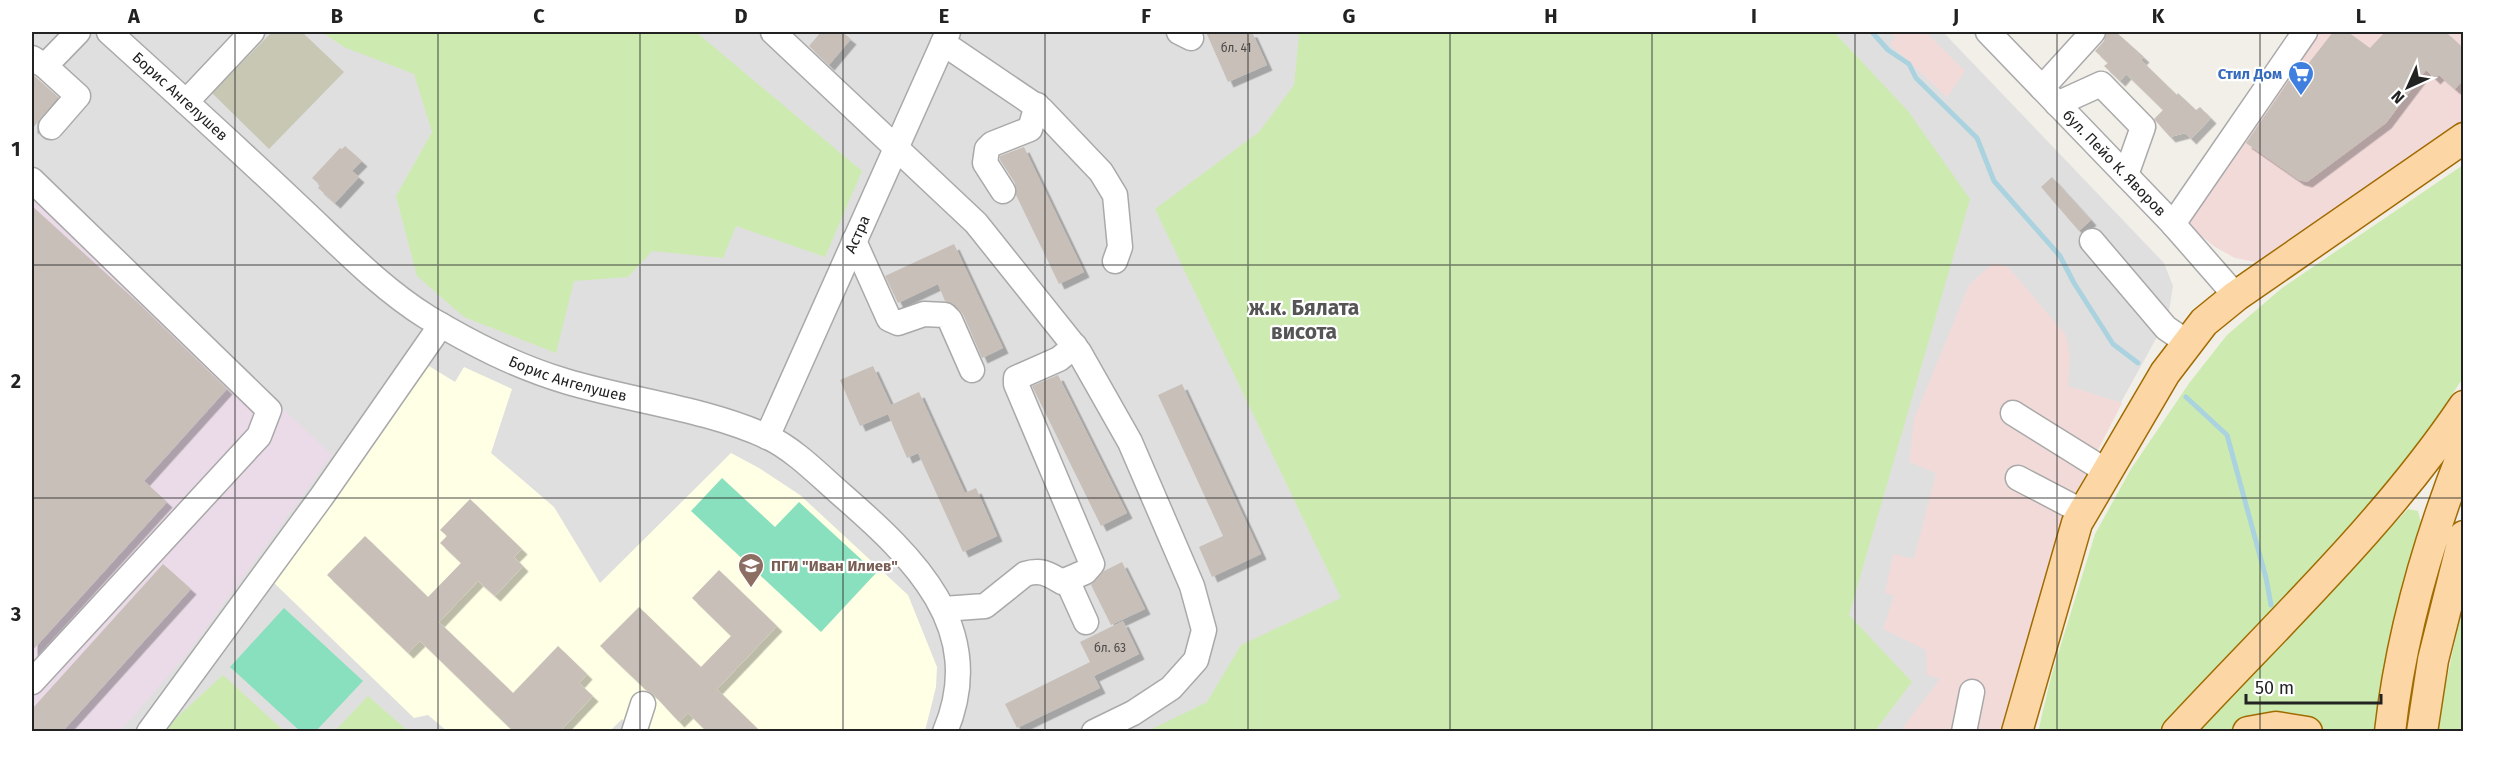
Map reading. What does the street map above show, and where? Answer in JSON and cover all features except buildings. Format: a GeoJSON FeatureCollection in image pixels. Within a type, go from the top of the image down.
{"type":"FeatureCollection","features":[{"type":"Feature","properties":{"kind":"main road"},"geometry":{"type":"LineString","coordinates":[[2017,732],[2028,701],[2066,554],[2083,512],[2144,406],[2188,343],[2204,322],[2236,296],[2463,138]]}},
{"type":"Feature","properties":{"kind":"main road"},"geometry":{"type":"LineString","coordinates":[[2176,732],[2392,502],[2432,454],[2463,406]]}},
{"type":"Feature","properties":{"kind":"main road"},"geometry":{"type":"LineString","coordinates":[[2390,732],[2399,669],[2417,586],[2463,450]]}},
{"type":"Feature","properties":{"kind":"main road"},"geometry":{"type":"LineString","coordinates":[[2422,732],[2433,660],[2463,536]]}},
{"type":"Feature","properties":{"kind":"main road"},"geometry":{"type":"LineString","coordinates":[[2023,732],[2028,701]]}},
{"type":"Feature","properties":{"kind":"main road"},"geometry":{"type":"LineString","coordinates":[[2248,732],[2276,727],[2307,732]]}},
{"type":"Feature","properties":{"kind":"street"},"geometry":{"type":"LineString","coordinates":[[38,62],[78,32]]}},
{"type":"Feature","properties":{"kind":"street","name":"Борис Ангелушев"},"geometry":{"type":"LineString","coordinates":[[109,32],[368,272],[409,304],[441,325],[481,348],[565,381],[722,421],[767,437],[809,466],[916,564],[943,609],[957,655],[958,677],[956,701],[945,732]]}},
{"type":"Feature","properties":{"kind":"street"},"geometry":{"type":"LineString","coordinates":[[186,102],[252,32]]}},
{"type":"Feature","properties":{"kind":"street"},"geometry":{"type":"LineString","coordinates":[[773,32],[896,145],[976,223],[1075,346],[1107,398],[1130,442],[1192,586],[1204,630],[1196,660],[1171,688],[1133,713],[1094,732]]}},
{"type":"Feature","properties":{"kind":"street","name":"бул. Пейо К. Яворов"},"geometry":{"type":"LineString","coordinates":[[1988,32],[2173,224],[2236,296]]}},
{"type":"Feature","properties":{"kind":"street"},"geometry":{"type":"LineString","coordinates":[[2050,96],[2093,32]]}},
{"type":"Feature","properties":{"kind":"street"},"geometry":{"type":"LineString","coordinates":[[2173,224],[2305,32]]}},
{"type":"Feature","properties":{"kind":"street"},"geometry":{"type":"LineString","coordinates":[[945,37],[1037,105],[1101,172],[1115,195],[1120,247],[1115,261]]}},
{"type":"Feature","properties":{"kind":"street","name":"Астра"},"geometry":{"type":"LineString","coordinates":[[767,437],[945,37]]}},
{"type":"Feature","properties":{"kind":"street"},"geometry":{"type":"LineString","coordinates":[[32,44],[38,62],[78,96],[51,127]]}},
{"type":"Feature","properties":{"kind":"street"},"geometry":{"type":"LineString","coordinates":[[2050,96],[2101,84],[2143,127],[2126,175]]}},
{"type":"Feature","properties":{"kind":"street"},"geometry":{"type":"LineString","coordinates":[[1003,191],[985,163],[987,149],[992,144],[1030,129],[1037,105]]}},
{"type":"Feature","properties":{"kind":"street"},"geometry":{"type":"LineString","coordinates":[[32,180],[269,410],[259,436],[32,682]]}},
{"type":"Feature","properties":{"kind":"street"},"geometry":{"type":"LineString","coordinates":[[854,241],[889,319],[898,323],[924,314],[945,315],[950,320],[972,370]]}},
{"type":"Feature","properties":{"kind":"street"},"geometry":{"type":"LineString","coordinates":[[2092,241],[2166,328],[2188,343]]}},
{"type":"Feature","properties":{"kind":"street"},"geometry":{"type":"LineString","coordinates":[[150,732],[322,496],[441,325]]}},
{"type":"Feature","properties":{"kind":"street"},"geometry":{"type":"LineString","coordinates":[[943,609],[985,606],[1026,574],[1046,572],[1062,582],[1085,572],[1092,564],[1029,419],[1016,381],[1059,359],[1075,346]]}},
{"type":"Feature","properties":{"kind":"street"},"geometry":{"type":"LineString","coordinates":[[2013,413],[2106,471]]}},
{"type":"Feature","properties":{"kind":"street"},"geometry":{"type":"LineString","coordinates":[[2018,478],[2083,512]]}},
{"type":"Feature","properties":{"kind":"street"},"geometry":{"type":"LineString","coordinates":[[1067,580],[1086,622]]}},
{"type":"Feature","properties":{"kind":"street"},"geometry":{"type":"LineString","coordinates":[[1964,732],[1972,692]]}},
{"type":"Feature","properties":{"kind":"street"},"geometry":{"type":"LineString","coordinates":[[634,732],[643,704]]}},
{"type":"Feature","properties":{"kind":"shaded area"},"geometry":{"type":"Polygon","coordinates":[[[32,32],[1943,32],[2164,263],[2173,286],[2168,317],[2114,415],[2059,525],[2002,731],[32,731],[32,32]]]}},
{"type":"Feature","properties":{"kind":"shaded area"},"geometry":{"type":"Polygon","coordinates":[[[272,32],[302,32],[344,72],[269,149],[212,93],[272,32]]]}},
{"type":"Feature","properties":{"kind":"shaded area"},"geometry":{"type":"Polygon","coordinates":[[[1889,32],[1926,32],[1965,71],[1947,97],[1890,44],[1899,33],[1895,37],[1889,32]]]}},
{"type":"Feature","properties":{"kind":"shaded area"},"geometry":{"type":"Polygon","coordinates":[[[2320,32],[2463,32],[2463,127],[2272,260],[2255,262],[2235,258],[2215,247],[2188,225],[2320,32]]]}},
{"type":"Feature","properties":{"kind":"shaded area"},"geometry":{"type":"Polygon","coordinates":[[[32,173],[332,455],[186,655],[120,731],[32,731],[32,173]]]}},
{"type":"Feature","properties":{"kind":"shaded area"},"geometry":{"type":"Polygon","coordinates":[[[1993,263],[2008,267],[2066,335],[2070,357],[2068,386],[2122,403],[2063,518],[2012,707],[2002,731],[1900,731],[1940,679],[1927,675],[1926,650],[1883,629],[1894,596],[1885,593],[1893,554],[1914,559],[1936,473],[1909,462],[1914,419],[1969,285],[1993,263]]]}},
{"type":"Feature","properties":{"kind":"shaded area"},"geometry":{"type":"Polygon","coordinates":[[[429,366],[455,382],[464,367],[512,389],[491,453],[554,507],[600,583],[731,453],[800,495],[908,595],[937,667],[936,687],[925,731],[634,732],[622,719],[610,731],[447,731],[428,715],[414,718],[271,580],[429,366]]]}},
{"type":"Feature","properties":{"kind":"green space"},"geometry":{"type":"Polygon","coordinates":[[[322,32],[696,32],[862,171],[825,257],[736,226],[723,258],[652,251],[628,277],[574,281],[556,353],[464,317],[417,276],[396,196],[432,132],[414,74],[344,47],[322,32]]]}},
{"type":"Feature","properties":{"kind":"green space"},"geometry":{"type":"Polygon","coordinates":[[[1296,32],[1834,32],[1908,111],[1970,199],[1849,615],[1912,682],[1875,731],[1148,731],[1207,702],[1241,645],[1341,598],[1155,209],[1259,132],[1294,85],[1299,36],[1296,32]]]}},
{"type":"Feature","properties":{"kind":"green space"},"geometry":{"type":"Polygon","coordinates":[[[2463,165],[2463,378],[2374,511],[2164,731],[2038,732],[2051,677],[2095,534],[2131,469],[2190,382],[2227,335],[2282,288],[2463,165]]]}},
{"type":"Feature","properties":{"kind":"green space"},"geometry":{"type":"Polygon","coordinates":[[[722,478],[775,527],[799,502],[876,573],[821,632],[691,511],[722,478]]]}},
{"type":"Feature","properties":{"kind":"green space"},"geometry":{"type":"Polygon","coordinates":[[[2408,509],[2418,511],[2421,523],[2386,657],[2376,731],[2319,731],[2270,722],[2233,731],[2198,732],[2408,509]]]}},
{"type":"Feature","properties":{"kind":"green space"},"geometry":{"type":"Polygon","coordinates":[[[2463,603],[2463,731],[2438,732],[2442,702],[2463,603]]]}},
{"type":"Feature","properties":{"kind":"green space"},"geometry":{"type":"Polygon","coordinates":[[[284,608],[363,681],[316,731],[300,731],[230,667],[284,608]]]}},
{"type":"Feature","properties":{"kind":"green space"},"geometry":{"type":"Polygon","coordinates":[[[223,675],[284,731],[161,732],[223,675]]]}},
{"type":"Feature","properties":{"kind":"green space"},"geometry":{"type":"Polygon","coordinates":[[[368,696],[408,731],[335,731],[368,696]]]}},
{"type":"Feature","properties":{"kind":"waterway"},"geometry":{"type":"LineString","coordinates":[[1872,32],[1888,50],[1909,64],[1916,78],[1977,138],[1994,181],[2060,256],[2074,283],[2113,344],[2138,363]]}},
{"type":"Feature","properties":{"kind":"waterway"},"geometry":{"type":"LineString","coordinates":[[2186,397],[2227,435],[2266,578],[2271,605]]}},
{"type":"Feature","properties":{"kind":"place","name":"Стил Дом"},"geometry":{"type":"Point","coordinates":[2301,97]}},
{"type":"Feature","properties":{"kind":"place","name":"ПГИ \"Иван Илиев\""},"geometry":{"type":"Point","coordinates":[751,589]}},
{"type":"Feature","properties":{"kind":"district","name":"ж.к. Бялата висота"},"geometry":{"type":"Point","coordinates":[1304,320]}}]}
